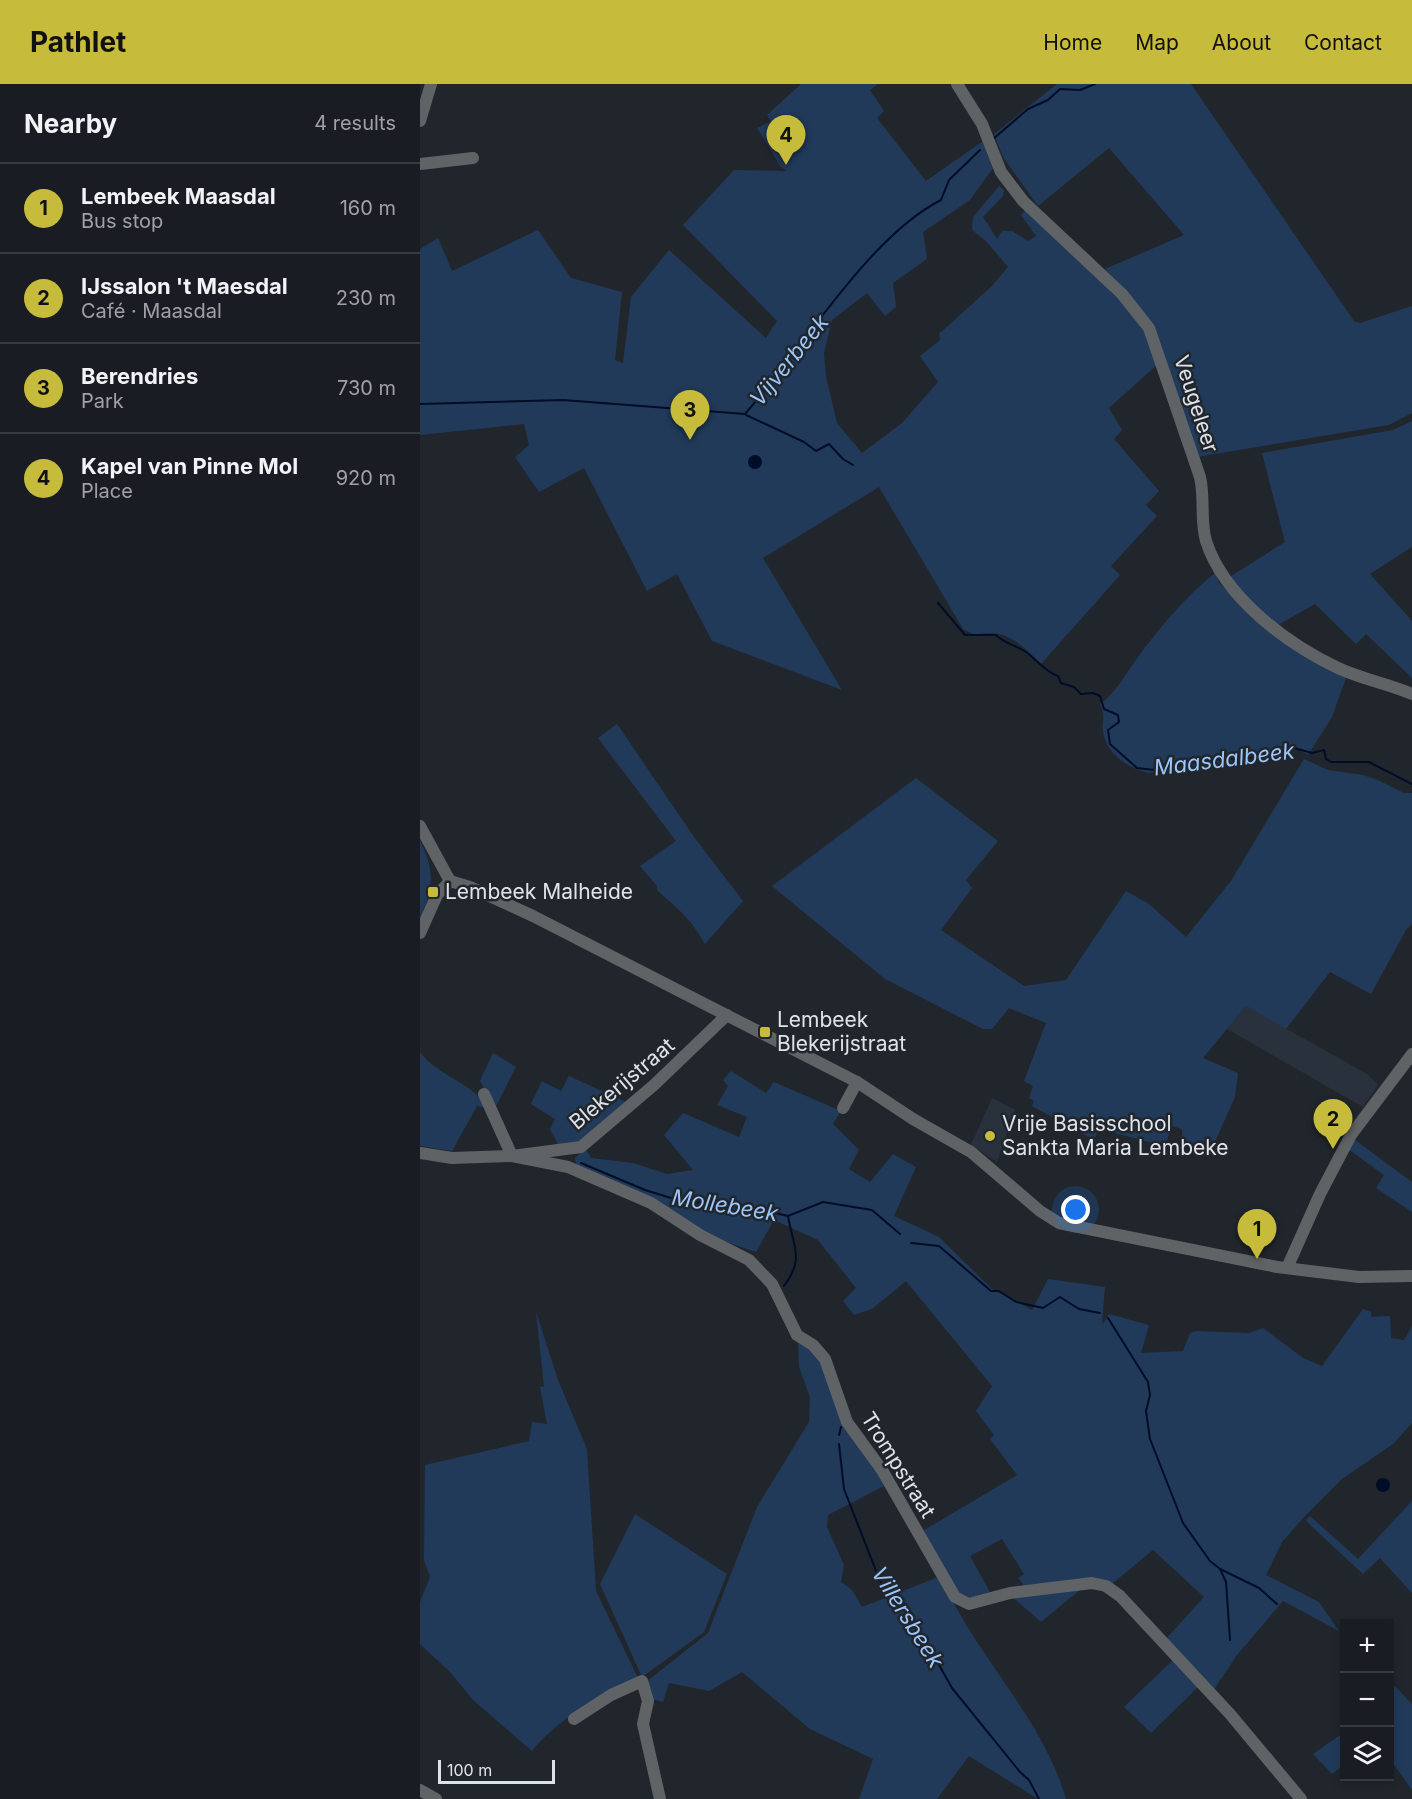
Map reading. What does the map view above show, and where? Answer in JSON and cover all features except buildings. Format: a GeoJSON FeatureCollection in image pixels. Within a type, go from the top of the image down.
{"type":"FeatureCollection","features":[{"type":"Feature","properties":{"kind":"street"},"geometry":{"type":"LineString","coordinates":[[420,121],[432,84]]}},
{"type":"Feature","properties":{"kind":"street","name":"Veugeleer"},"geometry":{"type":"LineString","coordinates":[[957,84],[982,124],[1001,172],[1023,201],[1122,294],[1149,328],[1200,477],[1204,493],[1206,539],[1223,579],[1288,639],[1311,654],[1340,669],[1412,693]]}},
{"type":"Feature","properties":{"kind":"street"},"geometry":{"type":"LineString","coordinates":[[420,164],[473,158]]}},
{"type":"Feature","properties":{"kind":"street"},"geometry":{"type":"LineString","coordinates":[[420,826],[456,883],[533,916],[857,1082],[913,1119],[971,1152],[1040,1211],[1059,1223],[1287,1268],[1359,1277],[1412,1276]]}},
{"type":"Feature","properties":{"kind":"street"},"geometry":{"type":"LineString","coordinates":[[420,933],[437,895],[456,883]]}},
{"type":"Feature","properties":{"kind":"street","name":"Blekerijstraat"},"geometry":{"type":"LineString","coordinates":[[420,1153],[452,1158],[512,1156],[572,1150],[589,1143],[685,1057],[727,1015]]}},
{"type":"Feature","properties":{"kind":"street"},"geometry":{"type":"LineString","coordinates":[[1287,1268],[1320,1194],[1351,1135],[1412,1054]]}},
{"type":"Feature","properties":{"kind":"street"},"geometry":{"type":"LineString","coordinates":[[843,1108],[857,1082]]}},
{"type":"Feature","properties":{"kind":"street"},"geometry":{"type":"LineString","coordinates":[[484,1094],[512,1156]]}},
{"type":"Feature","properties":{"kind":"street"},"geometry":{"type":"LineString","coordinates":[[568,1167],[567,1158],[572,1150]]}},
{"type":"Feature","properties":{"kind":"street","name":"Trompstraat"},"geometry":{"type":"LineString","coordinates":[[512,1156],[568,1167],[651,1203],[700,1235],[749,1260],[772,1284],[797,1335],[813,1345],[825,1359],[847,1422],[882,1470],[959,1601],[969,1604],[1010,1593],[1092,1584],[1106,1586],[1120,1596],[1221,1705],[1300,1799]]}},
{"type":"Feature","properties":{"kind":"street"},"geometry":{"type":"LineString","coordinates":[[574,1719],[616,1692],[642,1682],[648,1701],[643,1724],[660,1799]]}},
{"type":"Feature","properties":{"kind":"street"},"geometry":{"type":"LineString","coordinates":[[420,1790],[436,1799]]}},
{"type":"Feature","properties":{"kind":"shaded area"},"geometry":{"type":"Polygon","coordinates":[[[801,84],[878,84],[870,90],[884,111],[877,118],[926,181],[983,141],[993,168],[970,200],[923,232],[927,259],[893,283],[896,307],[885,316],[867,293],[832,320],[824,353],[826,377],[837,423],[862,453],[902,423],[938,382],[920,356],[940,340],[939,334],[992,286],[1008,267],[986,241],[972,230],[973,217],[999,186],[1004,190],[1003,196],[983,217],[997,239],[1002,231],[1012,231],[1028,241],[1036,236],[1021,215],[1027,208],[1136,312],[1158,364],[1109,408],[1122,430],[1114,439],[1159,491],[1146,505],[1157,516],[1111,566],[1120,575],[1041,664],[1019,644],[1004,635],[986,633],[975,635],[963,629],[879,487],[763,558],[842,690],[712,641],[677,574],[647,591],[584,468],[539,492],[515,457],[529,445],[524,424],[420,435],[420,249],[438,238],[452,271],[538,230],[571,278],[622,292],[615,360],[623,363],[631,297],[669,250],[766,338],[777,321],[683,225],[734,170],[787,171],[781,167],[757,128],[771,121],[767,115],[801,84]]]}},
{"type":"Feature","properties":{"kind":"shaded area"},"geometry":{"type":"Polygon","coordinates":[[[1057,84],[1191,84],[1354,321],[1360,323],[1412,306],[1412,413],[1389,425],[1197,457],[1154,324],[1105,269],[1184,235],[1109,148],[1038,206],[1003,157],[994,134],[1057,84]]]}},
{"type":"Feature","properties":{"kind":"shaded area"},"geometry":{"type":"Polygon","coordinates":[[[1412,421],[1412,547],[1370,574],[1412,621],[1412,678],[1366,634],[1356,644],[1315,604],[1276,626],[1228,578],[1285,542],[1262,453],[1393,430],[1412,421]]]}},
{"type":"Feature","properties":{"kind":"shaded area"},"geometry":{"type":"Polygon","coordinates":[[[755,455],[760,457],[762,462],[760,467],[755,469],[750,467],[748,462],[750,457],[755,455]]]}},
{"type":"Feature","properties":{"kind":"shaded area"},"geometry":{"type":"Polygon","coordinates":[[[1215,573],[1220,584],[1284,640],[1347,675],[1332,717],[1308,755],[1297,749],[1284,750],[1257,760],[1149,773],[1141,771],[1126,764],[1109,747],[1103,731],[1100,704],[1116,689],[1146,646],[1174,612],[1215,573]]]}},
{"type":"Feature","properties":{"kind":"shaded area"},"geometry":{"type":"Polygon","coordinates":[[[617,724],[694,837],[743,901],[705,944],[689,920],[657,890],[657,886],[640,866],[676,841],[598,738],[617,724]]]}},
{"type":"Feature","properties":{"kind":"shaded area"},"geometry":{"type":"Polygon","coordinates":[[[1304,759],[1328,770],[1363,775],[1404,793],[1412,793],[1412,924],[1406,930],[1371,994],[1330,972],[1286,1029],[1246,1006],[1203,1058],[1238,1073],[1235,1097],[1210,1153],[1182,1138],[1182,1129],[1172,1126],[1165,1146],[1099,1129],[1094,1140],[1032,1106],[1034,1101],[1029,1098],[1033,1086],[1024,1081],[1046,1023],[1009,1008],[992,1029],[983,1029],[885,979],[772,886],[916,778],[998,841],[966,880],[972,888],[941,930],[1024,986],[1066,980],[1126,891],[1149,904],[1186,937],[1231,881],[1304,759]]]}},
{"type":"Feature","properties":{"kind":"shaded area"},"geometry":{"type":"Polygon","coordinates":[[[420,840],[428,861],[431,879],[428,897],[420,918],[420,840]]]}},
{"type":"Feature","properties":{"kind":"shaded area"},"geometry":{"type":"Polygon","coordinates":[[[1246,1006],[1367,1074],[1378,1085],[1363,1107],[1227,1029],[1246,1006]]]}},
{"type":"Feature","properties":{"kind":"shaded area"},"geometry":{"type":"Polygon","coordinates":[[[420,1052],[436,1068],[473,1091],[487,1108],[477,1106],[452,1151],[420,1146],[420,1052]]]}},
{"type":"Feature","properties":{"kind":"shaded area"},"geometry":{"type":"Polygon","coordinates":[[[493,1053],[516,1067],[495,1108],[480,1081],[493,1053]]]}},
{"type":"Feature","properties":{"kind":"shaded area"},"geometry":{"type":"Polygon","coordinates":[[[731,1071],[766,1093],[774,1082],[841,1111],[833,1124],[859,1150],[849,1169],[870,1182],[893,1154],[916,1167],[894,1216],[939,1237],[992,1289],[1032,1310],[1048,1279],[1105,1287],[1102,1325],[1109,1314],[1149,1325],[1141,1353],[1183,1351],[1190,1333],[1196,1331],[1249,1333],[1263,1328],[1303,1358],[1322,1366],[1363,1309],[1371,1312],[1371,1317],[1390,1316],[1391,1338],[1404,1340],[1412,1326],[1412,1423],[1393,1444],[1342,1479],[1305,1516],[1282,1542],[1266,1575],[1319,1602],[1339,1631],[1283,1601],[1237,1655],[1213,1691],[1166,1639],[1204,1597],[1153,1550],[1113,1583],[1080,1579],[1025,1587],[1018,1578],[1024,1574],[1002,1539],[970,1556],[991,1594],[973,1598],[958,1593],[921,1532],[1017,1475],[990,1439],[994,1435],[976,1411],[992,1386],[906,1281],[872,1309],[854,1315],[843,1301],[856,1288],[818,1240],[774,1220],[756,1252],[717,1239],[576,1164],[575,1158],[581,1152],[587,1151],[591,1158],[633,1163],[667,1174],[693,1170],[664,1135],[683,1113],[739,1137],[747,1117],[717,1105],[728,1086],[723,1080],[731,1071]]]}},
{"type":"Feature","properties":{"kind":"shaded area"},"geometry":{"type":"Polygon","coordinates":[[[569,1076],[626,1102],[587,1139],[559,1146],[550,1129],[555,1119],[531,1104],[542,1081],[561,1091],[569,1076]]]}},
{"type":"Feature","properties":{"kind":"shaded area","name":"Vrije Basisschool Sankta Maria Lembeke"},"geometry":{"type":"Polygon","coordinates":[[[992,1098],[1015,1110],[997,1162],[971,1145],[992,1098]]]}},
{"type":"Feature","properties":{"kind":"shaded area"},"geometry":{"type":"Polygon","coordinates":[[[1355,1140],[1412,1182],[1412,1212],[1376,1188],[1384,1175],[1348,1149],[1355,1140]]]}},
{"type":"Feature","properties":{"kind":"shaded area"},"geometry":{"type":"Polygon","coordinates":[[[536,1312],[558,1380],[587,1449],[596,1591],[637,1676],[636,1681],[593,1701],[566,1719],[542,1739],[532,1751],[473,1700],[450,1672],[420,1644],[420,1602],[430,1577],[424,1560],[425,1465],[529,1441],[532,1422],[547,1424],[540,1387],[544,1386],[536,1312]]]}},
{"type":"Feature","properties":{"kind":"shaded area"},"geometry":{"type":"Polygon","coordinates":[[[798,1343],[810,1348],[821,1359],[884,1486],[828,1515],[827,1527],[844,1565],[841,1582],[852,1590],[862,1607],[941,1576],[971,1632],[1041,1740],[1066,1799],[1038,1799],[969,1756],[937,1799],[859,1799],[873,1759],[810,1729],[742,1672],[709,1691],[669,1683],[663,1702],[651,1699],[646,1682],[708,1633],[757,1507],[809,1422],[810,1397],[799,1367],[798,1343]]]}},
{"type":"Feature","properties":{"kind":"shaded area"},"geometry":{"type":"Polygon","coordinates":[[[1383,1478],[1388,1480],[1390,1485],[1388,1490],[1383,1492],[1378,1490],[1376,1485],[1378,1480],[1383,1478]]]}},
{"type":"Feature","properties":{"kind":"shaded area"},"geometry":{"type":"Polygon","coordinates":[[[1412,1501],[1412,1593],[1380,1558],[1363,1574],[1306,1521],[1310,1516],[1358,1559],[1412,1501]]]}},
{"type":"Feature","properties":{"kind":"shaded area"},"geometry":{"type":"Polygon","coordinates":[[[635,1514],[727,1574],[704,1632],[642,1677],[600,1584],[635,1514]]]}},
{"type":"Feature","properties":{"kind":"shaded area"},"geometry":{"type":"Polygon","coordinates":[[[1086,1585],[1041,1622],[1011,1596],[1086,1585]]]}},
{"type":"Feature","properties":{"kind":"shaded area"},"geometry":{"type":"Polygon","coordinates":[[[1174,1659],[1199,1686],[1151,1733],[1124,1707],[1174,1659]]]}},
{"type":"Feature","properties":{"kind":"shaded area"},"geometry":{"type":"Polygon","coordinates":[[[1394,1685],[1412,1704],[1412,1790],[1394,1764],[1394,1685]]]}},
{"type":"Feature","properties":{"kind":"shaded area"},"geometry":{"type":"Polygon","coordinates":[[[1340,1735],[1340,1768],[1332,1774],[1313,1754],[1340,1735]]]}},
{"type":"Feature","properties":{"kind":"waterway","name":"Vijverbeek"},"geometry":{"type":"LineString","coordinates":[[993,139],[1028,109],[1048,100],[1060,89],[1080,90],[1095,84]]}},
{"type":"Feature","properties":{"kind":"waterway","name":"Vijverbeek"},"geometry":{"type":"LineString","coordinates":[[420,404],[563,400],[745,414],[862,267],[887,240],[914,217],[941,200],[949,180],[980,150]]}},
{"type":"Feature","properties":{"kind":"waterway","name":"Maasdalbeek"},"geometry":{"type":"LineString","coordinates":[[746,415],[804,442],[816,451],[829,444],[843,459],[853,465]]}},
{"type":"Feature","properties":{"kind":"waterway","name":"Maasdalbeek"},"geometry":{"type":"LineString","coordinates":[[938,603],[965,635],[996,635],[1026,652],[1045,669],[1058,676],[1061,683],[1074,687],[1081,694],[1093,693],[1100,696],[1104,709],[1118,715],[1119,722],[1108,730],[1110,744],[1137,768],[1163,771],[1196,760],[1254,758],[1287,746],[1312,753],[1324,750],[1326,759],[1331,762],[1369,762],[1412,784]]}},
{"type":"Feature","properties":{"kind":"waterway","name":"Mollebeek"},"geometry":{"type":"LineString","coordinates":[[581,1163],[645,1190],[684,1202],[737,1204],[788,1216],[823,1202],[872,1210],[900,1234]]}},
{"type":"Feature","properties":{"kind":"waterway","name":"Villersbeek"},"geometry":{"type":"LineString","coordinates":[[784,1286],[796,1260],[788,1216]]}},
{"type":"Feature","properties":{"kind":"waterway","name":"Mollebeek"},"geometry":{"type":"LineString","coordinates":[[911,1243],[939,1246],[991,1291],[999,1291],[1016,1302],[1043,1308],[1060,1297],[1079,1309],[1100,1313]]}},
{"type":"Feature","properties":{"kind":"waterway","name":"Mollebeek"},"geometry":{"type":"LineString","coordinates":[[1108,1318],[1148,1382],[1150,1395],[1146,1411],[1150,1439],[1183,1523],[1210,1561],[1220,1569],[1259,1588],[1277,1604]]}},
{"type":"Feature","properties":{"kind":"waterway","name":"Villersbeek"},"geometry":{"type":"LineString","coordinates":[[839,1435],[841,1427]]}},
{"type":"Feature","properties":{"kind":"waterway","name":"Villersbeek"},"geometry":{"type":"LineString","coordinates":[[839,1444],[844,1489],[880,1581],[888,1590],[897,1591],[952,1688],[1029,1780],[1039,1799]]}},
{"type":"Feature","properties":{"kind":"waterway"},"geometry":{"type":"LineString","coordinates":[[1220,1569],[1226,1582],[1230,1640]]}},
{"type":"Feature","properties":{"kind":"place","name":"Kapel van Pinne Mol"},"geometry":{"type":"Point","coordinates":[786,165]}},
{"type":"Feature","properties":{"kind":"place","name":"Berendries"},"geometry":{"type":"Point","coordinates":[690,440]}},
{"type":"Feature","properties":{"kind":"place","name":"Lembeek Malheide"},"geometry":{"type":"Point","coordinates":[433,892]}},
{"type":"Feature","properties":{"kind":"place","name":"Lembeek Blekerijstraat"},"geometry":{"type":"Point","coordinates":[765,1032]}},
{"type":"Feature","properties":{"kind":"place","name":"Vrije Basisschool Sankta Maria Lembeke"},"geometry":{"type":"Point","coordinates":[990,1136]}},
{"type":"Feature","properties":{"kind":"place","name":"IJssalon 't Maesdal"},"geometry":{"type":"Point","coordinates":[1333,1149]}},
{"type":"Feature","properties":{"kind":"place","name":"Lembeek Maasdal"},"geometry":{"type":"Point","coordinates":[1257,1259]}}]}
